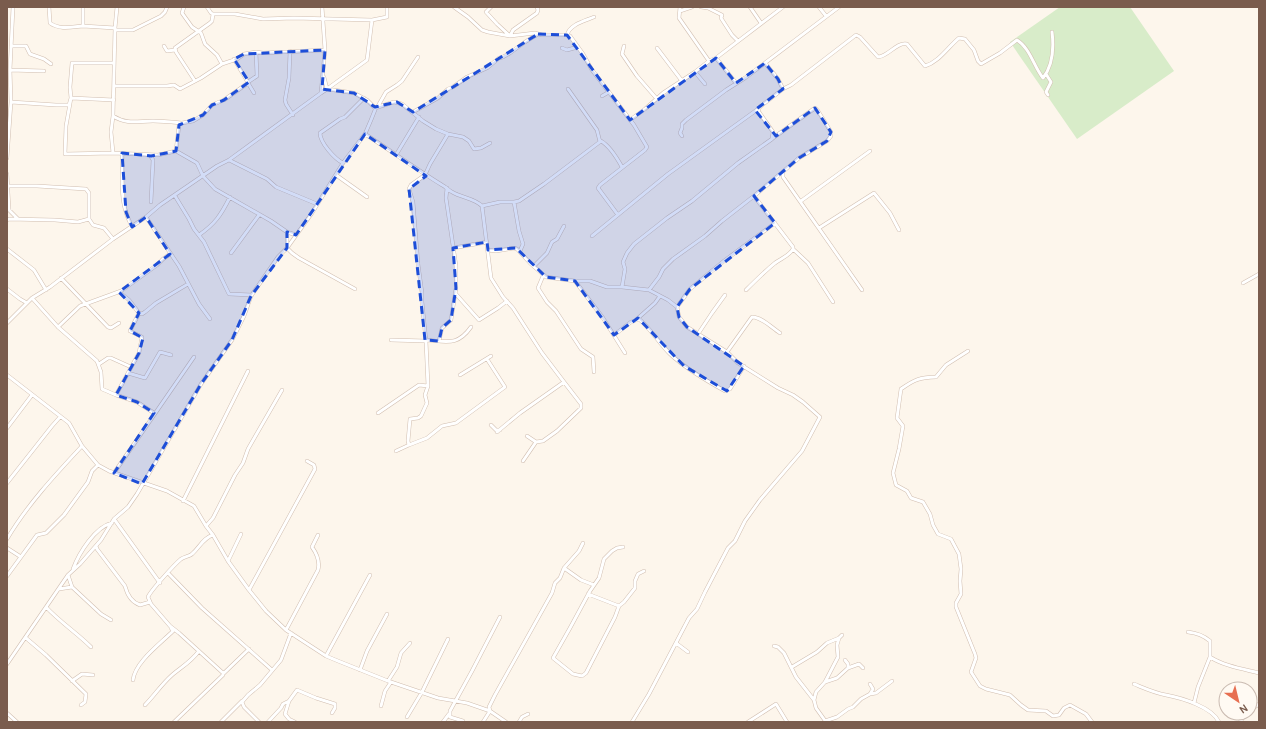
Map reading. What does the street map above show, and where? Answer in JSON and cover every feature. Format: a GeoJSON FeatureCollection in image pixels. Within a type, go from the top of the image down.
{"type":"FeatureCollection","features":[{"type":"Feature","properties":{"kind":"street"},"geometry":{"type":"LineString","coordinates":[[7,158],[11,102],[10,70],[13,7]]}},
{"type":"Feature","properties":{"kind":"street"},"geometry":{"type":"LineString","coordinates":[[49,7],[50,23],[54,27],[62,28],[83,26],[133,30],[161,16],[167,7]]}},
{"type":"Feature","properties":{"kind":"street"},"geometry":{"type":"LineString","coordinates":[[83,7],[83,26]]}},
{"type":"Feature","properties":{"kind":"street"},"geometry":{"type":"LineString","coordinates":[[113,153],[111,132],[114,100],[115,29],[117,7]]}},
{"type":"Feature","properties":{"kind":"street"},"geometry":{"type":"LineString","coordinates":[[184,7],[182,13],[185,18],[192,27],[199,31],[205,44],[218,55],[222,64]]}},
{"type":"Feature","properties":{"kind":"street"},"geometry":{"type":"LineString","coordinates":[[207,7],[213,14],[235,14],[264,19],[294,18],[372,20],[387,17],[387,7]]}},
{"type":"Feature","properties":{"kind":"street"},"geometry":{"type":"LineString","coordinates":[[321,93],[324,76],[325,50],[322,7]]}},
{"type":"Feature","properties":{"kind":"street"},"geometry":{"type":"LineString","coordinates":[[454,7],[482,30],[510,36],[538,34],[567,35],[573,39],[592,70],[630,120],[648,148],[622,167],[598,188],[618,215]]}},
{"type":"Feature","properties":{"kind":"street"},"geometry":{"type":"LineString","coordinates":[[491,7],[486,12],[510,36]]}},
{"type":"Feature","properties":{"kind":"street"},"geometry":{"type":"LineString","coordinates":[[510,36],[513,30],[536,13],[538,10],[537,7]]}},
{"type":"Feature","properties":{"kind":"street"},"geometry":{"type":"LineString","coordinates":[[692,7],[680,9],[679,18],[708,61]]}},
{"type":"Feature","properties":{"kind":"street"},"geometry":{"type":"LineString","coordinates":[[701,7],[708,8],[722,15],[721,18],[732,35],[738,41]]}},
{"type":"Feature","properties":{"kind":"street"},"geometry":{"type":"LineString","coordinates":[[750,7],[761,22]]}},
{"type":"Feature","properties":{"kind":"street"},"geometry":{"type":"LineString","coordinates":[[630,120],[663,93],[696,72],[708,61],[716,58],[782,7]]}},
{"type":"Feature","properties":{"kind":"street"},"geometry":{"type":"LineString","coordinates":[[819,7],[826,16]]}},
{"type":"Feature","properties":{"kind":"street"},"geometry":{"type":"LineString","coordinates":[[682,136],[680,133],[683,123],[839,7]]}},
{"type":"Feature","properties":{"kind":"street"},"geometry":{"type":"LineString","coordinates":[[164,46],[167,51],[175,50],[176,47],[210,23],[212,21],[213,14]]}},
{"type":"Feature","properties":{"kind":"street"},"geometry":{"type":"LineString","coordinates":[[567,35],[570,29],[594,17]]}},
{"type":"Feature","properties":{"kind":"street"},"geometry":{"type":"LineString","coordinates":[[7,323],[32,298],[46,290],[113,239],[146,217],[160,204],[175,196],[229,160],[367,60],[372,20]]}},
{"type":"Feature","properties":{"kind":"street"},"geometry":{"type":"LineString","coordinates":[[592,236],[668,174],[758,109],[783,89],[791,85],[856,35],[860,37],[878,57],[902,44],[907,44],[925,66],[934,62],[944,54],[959,38],[965,38],[974,50],[978,61],[981,64],[1000,53],[1017,40],[1033,59],[1042,78],[1044,78],[1050,67],[1054,48],[1052,32]]}},
{"type":"Feature","properties":{"kind":"street"},"geometry":{"type":"LineString","coordinates":[[413,112],[438,98],[448,89],[467,77],[487,68],[499,58],[503,58],[510,54],[538,34]]}},
{"type":"Feature","properties":{"kind":"street"},"geometry":{"type":"LineString","coordinates":[[11,46],[26,46],[30,54],[44,59],[51,64]]}},
{"type":"Feature","properties":{"kind":"street"},"geometry":{"type":"LineString","coordinates":[[624,46],[622,54],[637,76],[657,99]]}},
{"type":"Feature","properties":{"kind":"street"},"geometry":{"type":"LineString","coordinates":[[562,48],[567,50],[578,47]]}},
{"type":"Feature","properties":{"kind":"street"},"geometry":{"type":"LineString","coordinates":[[657,48],[682,81]]}},
{"type":"Feature","properties":{"kind":"street"},"geometry":{"type":"LineString","coordinates":[[175,50],[195,81]]}},
{"type":"Feature","properties":{"kind":"street"},"geometry":{"type":"LineString","coordinates":[[114,86],[174,85],[180,89],[222,64],[244,54],[256,52],[264,53],[325,50]]}},
{"type":"Feature","properties":{"kind":"street"},"geometry":{"type":"LineString","coordinates":[[290,51],[289,78],[285,100],[293,114]]}},
{"type":"Feature","properties":{"kind":"street"},"geometry":{"type":"LineString","coordinates":[[113,116],[120,120],[136,123],[152,121],[182,123],[193,121],[203,116],[212,105],[224,100],[257,76],[256,52]]}},
{"type":"Feature","properties":{"kind":"street"},"geometry":{"type":"LineString","coordinates":[[8,663],[59,589],[73,571],[95,548],[114,519],[128,507],[137,494],[201,384],[232,340],[244,316],[252,295],[278,257],[287,248],[364,134],[375,110],[386,92],[397,86],[402,81],[418,58]]}},
{"type":"Feature","properties":{"kind":"street"},"geometry":{"type":"LineString","coordinates":[[716,58],[736,83]]}},
{"type":"Feature","properties":{"kind":"street"},"geometry":{"type":"LineString","coordinates":[[234,59],[254,93]]}},
{"type":"Feature","properties":{"kind":"street"},"geometry":{"type":"LineString","coordinates":[[11,102],[69,105],[71,98],[70,87],[72,64],[114,63]]}},
{"type":"Feature","properties":{"kind":"street"},"geometry":{"type":"LineString","coordinates":[[765,63],[778,79],[783,89]]}},
{"type":"Feature","properties":{"kind":"street"},"geometry":{"type":"LineString","coordinates":[[10,70],[44,71]]}},
{"type":"Feature","properties":{"kind":"street"},"geometry":{"type":"LineString","coordinates":[[696,72],[705,84]]}},
{"type":"Feature","properties":{"kind":"street"},"geometry":{"type":"LineString","coordinates":[[1046,74],[1051,82],[1046,92],[1048,95]]}},
{"type":"Feature","properties":{"kind":"street"},"geometry":{"type":"LineString","coordinates":[[324,76],[327,89]]}},
{"type":"Feature","properties":{"kind":"street"},"geometry":{"type":"LineString","coordinates":[[327,89],[354,92],[377,107],[397,102],[436,129],[448,134],[463,136],[469,141],[472,148],[476,149],[490,143]]}},
{"type":"Feature","properties":{"kind":"street"},"geometry":{"type":"LineString","coordinates":[[568,89],[597,130],[600,142]]}},
{"type":"Feature","properties":{"kind":"street"},"geometry":{"type":"LineString","coordinates":[[602,96],[609,92]]}},
{"type":"Feature","properties":{"kind":"street"},"geometry":{"type":"LineString","coordinates":[[114,100],[71,98],[66,126],[65,154],[113,153],[158,155],[176,151],[196,164],[203,176],[215,189],[271,221],[287,232],[296,235]]}},
{"type":"Feature","properties":{"kind":"street"},"geometry":{"type":"LineString","coordinates":[[343,163],[333,156],[321,140],[320,133],[345,117],[364,98]]}},
{"type":"Feature","properties":{"kind":"street"},"geometry":{"type":"LineString","coordinates":[[622,287],[625,269],[624,262],[627,253],[634,244],[667,218],[692,201],[738,163],[815,108],[831,132],[831,136],[827,141],[799,158],[784,172],[701,239],[673,259],[663,269],[649,290]]}},
{"type":"Feature","properties":{"kind":"street"},"geometry":{"type":"LineString","coordinates":[[758,109],[760,116],[773,132],[772,139]]}},
{"type":"Feature","properties":{"kind":"street"},"geometry":{"type":"LineString","coordinates":[[396,155],[419,117]]}},
{"type":"Feature","properties":{"kind":"street"},"geometry":{"type":"LineString","coordinates":[[176,151],[179,125],[182,123]]}},
{"type":"Feature","properties":{"kind":"street"},"geometry":{"type":"LineString","coordinates":[[364,134],[454,194],[478,202],[482,206],[491,278],[513,308],[542,353],[581,404],[581,408],[543,441],[536,442],[527,436]]}},
{"type":"Feature","properties":{"kind":"street"},"geometry":{"type":"LineString","coordinates":[[408,445],[410,419],[421,416],[427,403],[425,395],[428,386],[422,293],[413,202],[409,189],[411,185],[425,175],[448,134]]}},
{"type":"Feature","properties":{"kind":"street"},"geometry":{"type":"LineString","coordinates":[[482,206],[500,202],[514,202],[523,198],[601,141],[605,143],[617,157],[622,167]]}},
{"type":"Feature","properties":{"kind":"street"},"geometry":{"type":"LineString","coordinates":[[801,201],[870,151]]}},
{"type":"Feature","properties":{"kind":"street"},"geometry":{"type":"LineString","coordinates":[[7,152],[13,152]]}},
{"type":"Feature","properties":{"kind":"street"},"geometry":{"type":"LineString","coordinates":[[122,154],[122,182],[126,212],[132,227]]}},
{"type":"Feature","properties":{"kind":"street"},"geometry":{"type":"LineString","coordinates":[[150,155],[153,160],[151,202]]}},
{"type":"Feature","properties":{"kind":"street"},"geometry":{"type":"LineString","coordinates":[[153,160],[158,155]]}},
{"type":"Feature","properties":{"kind":"street"},"geometry":{"type":"LineString","coordinates":[[229,160],[267,179],[276,187],[317,204]]}},
{"type":"Feature","properties":{"kind":"street"},"geometry":{"type":"LineString","coordinates":[[784,172],[783,177],[862,290]]}},
{"type":"Feature","properties":{"kind":"street"},"geometry":{"type":"LineString","coordinates":[[7,174],[9,186],[8,220],[55,220],[78,222],[89,219]]}},
{"type":"Feature","properties":{"kind":"street"},"geometry":{"type":"LineString","coordinates":[[336,175],[367,197]]}},
{"type":"Feature","properties":{"kind":"street"},"geometry":{"type":"LineString","coordinates":[[9,186],[86,189],[89,193],[89,219],[93,225],[104,228],[113,239]]}},
{"type":"Feature","properties":{"kind":"street"},"geometry":{"type":"LineString","coordinates":[[439,341],[442,328],[451,320],[456,288],[456,266],[446,198],[446,188]]}},
{"type":"Feature","properties":{"kind":"street"},"geometry":{"type":"LineString","coordinates":[[819,228],[874,193],[890,213],[899,230]]}},
{"type":"Feature","properties":{"kind":"street"},"geometry":{"type":"LineString","coordinates":[[175,196],[194,229],[204,242],[229,294],[252,295]]}},
{"type":"Feature","properties":{"kind":"street"},"geometry":{"type":"LineString","coordinates":[[754,196],[793,246],[793,249],[808,264],[833,302]]}},
{"type":"Feature","properties":{"kind":"street"},"geometry":{"type":"LineString","coordinates":[[199,235],[214,224],[221,215],[230,197]]}},
{"type":"Feature","properties":{"kind":"street"},"geometry":{"type":"LineString","coordinates":[[514,202],[523,244],[520,251]]}},
{"type":"Feature","properties":{"kind":"street"},"geometry":{"type":"LineString","coordinates":[[9,210],[18,220]]}},
{"type":"Feature","properties":{"kind":"street"},"geometry":{"type":"LineString","coordinates":[[231,254],[259,215]]}},
{"type":"Feature","properties":{"kind":"street"},"geometry":{"type":"LineString","coordinates":[[146,217],[179,266],[188,284],[210,319]]}},
{"type":"Feature","properties":{"kind":"street"},"geometry":{"type":"LineString","coordinates":[[676,307],[690,288],[775,223]]}},
{"type":"Feature","properties":{"kind":"street"},"geometry":{"type":"LineString","coordinates":[[534,266],[547,252],[552,242],[557,239],[564,226]]}},
{"type":"Feature","properties":{"kind":"street"},"geometry":{"type":"LineString","coordinates":[[287,232],[287,248],[292,253],[355,289]]}},
{"type":"Feature","properties":{"kind":"street"},"geometry":{"type":"LineString","coordinates":[[453,248],[487,242]]}},
{"type":"Feature","properties":{"kind":"street"},"geometry":{"type":"LineString","coordinates":[[488,250],[496,251],[514,248],[520,251],[543,276],[575,281],[590,281],[606,287],[649,290],[668,300],[676,307],[679,317],[683,323],[727,352],[738,363],[778,388],[793,395],[820,417],[802,451],[760,500],[745,521],[735,541],[728,548],[704,592],[697,610],[689,618],[649,694],[632,722]]}},
{"type":"Feature","properties":{"kind":"street"},"geometry":{"type":"LineString","coordinates":[[7,249],[34,270],[46,290]]}},
{"type":"Feature","properties":{"kind":"street"},"geometry":{"type":"LineString","coordinates":[[746,290],[776,262],[788,255],[793,249]]}},
{"type":"Feature","properties":{"kind":"street"},"geometry":{"type":"LineString","coordinates":[[58,327],[80,306],[119,292],[170,254]]}},
{"type":"Feature","properties":{"kind":"street"},"geometry":{"type":"LineString","coordinates":[[1243,283],[1259,274]]}},
{"type":"Feature","properties":{"kind":"street"},"geometry":{"type":"LineString","coordinates":[[543,276],[538,288],[547,302],[556,311],[581,349],[593,357],[594,372]]}},
{"type":"Feature","properties":{"kind":"street"},"geometry":{"type":"LineString","coordinates":[[61,278],[108,327],[111,328],[119,324]]}},
{"type":"Feature","properties":{"kind":"street"},"geometry":{"type":"LineString","coordinates":[[575,281],[614,335],[625,353]]}},
{"type":"Feature","properties":{"kind":"street"},"geometry":{"type":"LineString","coordinates":[[139,313],[146,312],[156,303],[188,284]]}},
{"type":"Feature","properties":{"kind":"street"},"geometry":{"type":"LineString","coordinates":[[7,289],[27,303]]}},
{"type":"Feature","properties":{"kind":"street"},"geometry":{"type":"LineString","coordinates":[[119,292],[129,300],[139,313]]}},
{"type":"Feature","properties":{"kind":"street"},"geometry":{"type":"LineString","coordinates":[[455,293],[480,320],[507,301]]}},
{"type":"Feature","properties":{"kind":"street"},"geometry":{"type":"LineString","coordinates":[[698,334],[725,295]]}},
{"type":"Feature","properties":{"kind":"street"},"geometry":{"type":"LineString","coordinates":[[614,335],[655,303],[660,296]]}},
{"type":"Feature","properties":{"kind":"street"},"geometry":{"type":"LineString","coordinates":[[32,298],[58,327],[99,364],[102,389],[137,402],[154,413]]}},
{"type":"Feature","properties":{"kind":"street"},"geometry":{"type":"LineString","coordinates":[[116,395],[139,353],[142,337],[130,331],[139,313]]}},
{"type":"Feature","properties":{"kind":"street"},"geometry":{"type":"LineString","coordinates":[[727,352],[752,317],[762,320],[780,333]]}},
{"type":"Feature","properties":{"kind":"street"},"geometry":{"type":"LineString","coordinates":[[636,319],[639,319],[645,324],[666,350],[684,366],[725,391],[730,389],[744,366]]}},
{"type":"Feature","properties":{"kind":"street"},"geometry":{"type":"LineString","coordinates":[[391,340],[426,340],[448,343],[457,340],[471,327]]}},
{"type":"Feature","properties":{"kind":"street"},"geometry":{"type":"LineString","coordinates":[[968,351],[946,365],[936,377],[926,377],[912,381],[901,389],[897,418],[903,426],[893,473],[896,485],[907,491],[911,498],[923,502],[930,514],[933,525],[938,534],[951,539],[959,554],[962,569],[960,581],[961,594],[956,603],[956,607],[976,658],[971,672],[980,686],[1010,695],[1028,710],[1046,711],[1053,716],[1059,715],[1064,708],[1070,705],[1086,714],[1092,722]]}},
{"type":"Feature","properties":{"kind":"street"},"geometry":{"type":"LineString","coordinates":[[128,373],[145,378],[160,352],[171,355]]}},
{"type":"Feature","properties":{"kind":"street"},"geometry":{"type":"LineString","coordinates":[[460,375],[491,356]]}},
{"type":"Feature","properties":{"kind":"street"},"geometry":{"type":"LineString","coordinates":[[114,473],[194,357]]}},
{"type":"Feature","properties":{"kind":"street"},"geometry":{"type":"LineString","coordinates":[[99,364],[108,358],[111,358],[131,367]]}},
{"type":"Feature","properties":{"kind":"street"},"geometry":{"type":"LineString","coordinates":[[487,358],[505,387]]}},
{"type":"Feature","properties":{"kind":"street"},"geometry":{"type":"LineString","coordinates":[[183,501],[193,478],[231,408],[248,371]]}},
{"type":"Feature","properties":{"kind":"street"},"geometry":{"type":"LineString","coordinates":[[7,375],[69,423],[82,446],[98,465],[142,484],[167,491],[196,508],[228,561],[249,590],[266,611],[286,630],[326,656],[389,682],[438,698],[466,703],[490,711],[506,722]]}},
{"type":"Feature","properties":{"kind":"street"},"geometry":{"type":"LineString","coordinates":[[491,425],[498,431],[520,413],[564,382]]}},
{"type":"Feature","properties":{"kind":"street"},"geometry":{"type":"LineString","coordinates":[[396,451],[427,438],[442,426],[456,423],[510,383]]}},
{"type":"Feature","properties":{"kind":"street"},"geometry":{"type":"LineString","coordinates":[[378,413],[419,385],[428,386]]}},
{"type":"Feature","properties":{"kind":"street"},"geometry":{"type":"LineString","coordinates":[[206,526],[213,518],[235,475],[243,463],[248,449],[282,390]]}},
{"type":"Feature","properties":{"kind":"street"},"geometry":{"type":"LineString","coordinates":[[7,428],[8,424],[32,395]]}},
{"type":"Feature","properties":{"kind":"street"},"geometry":{"type":"LineString","coordinates":[[7,483],[60,417]]}},
{"type":"Feature","properties":{"kind":"street"},"geometry":{"type":"LineString","coordinates":[[523,461],[536,442]]}},
{"type":"Feature","properties":{"kind":"street"},"geometry":{"type":"LineString","coordinates":[[7,539],[36,498],[82,446]]}},
{"type":"Feature","properties":{"kind":"street"},"geometry":{"type":"LineString","coordinates":[[249,590],[316,468],[307,461]]}},
{"type":"Feature","properties":{"kind":"street"},"geometry":{"type":"LineString","coordinates":[[7,576],[37,535],[46,533],[64,515],[88,482],[92,471],[98,465]]}},
{"type":"Feature","properties":{"kind":"street"},"geometry":{"type":"LineString","coordinates":[[114,519],[160,582]]}},
{"type":"Feature","properties":{"kind":"street"},"geometry":{"type":"LineString","coordinates":[[73,571],[77,559],[92,537],[105,524],[112,522]]}},
{"type":"Feature","properties":{"kind":"street"},"geometry":{"type":"LineString","coordinates":[[228,561],[241,534]]}},
{"type":"Feature","properties":{"kind":"street"},"geometry":{"type":"LineString","coordinates":[[133,680],[134,672],[139,665],[173,631],[150,602],[148,597],[180,560],[192,554],[203,541],[213,535]]}},
{"type":"Feature","properties":{"kind":"street"},"geometry":{"type":"LineString","coordinates":[[286,630],[318,570],[319,565],[317,555],[312,547],[318,535]]}},
{"type":"Feature","properties":{"kind":"street"},"geometry":{"type":"LineString","coordinates":[[483,722],[490,711],[489,707],[495,695],[552,593],[555,583],[560,578],[564,568],[579,551],[583,543]]}},
{"type":"Feature","properties":{"kind":"street"},"geometry":{"type":"LineString","coordinates":[[623,547],[612,551],[604,559],[599,578],[588,594],[553,658],[573,674],[582,676],[586,673],[615,617],[619,606],[635,588],[634,581],[638,574],[644,571]]}},
{"type":"Feature","properties":{"kind":"street"},"geometry":{"type":"LineString","coordinates":[[7,548],[21,557]]}},
{"type":"Feature","properties":{"kind":"street"},"geometry":{"type":"LineString","coordinates":[[95,548],[125,586],[126,593],[134,602],[140,605],[150,602]]}},
{"type":"Feature","properties":{"kind":"street"},"geometry":{"type":"LineString","coordinates":[[564,568],[581,580],[594,585]]}},
{"type":"Feature","properties":{"kind":"street"},"geometry":{"type":"LineString","coordinates":[[168,573],[202,608],[272,670]]}},
{"type":"Feature","properties":{"kind":"street"},"geometry":{"type":"LineString","coordinates":[[326,656],[370,575]]}},
{"type":"Feature","properties":{"kind":"street"},"geometry":{"type":"LineString","coordinates":[[69,577],[72,587],[101,614],[111,620]]}},
{"type":"Feature","properties":{"kind":"street"},"geometry":{"type":"LineString","coordinates":[[64,587],[69,577]]}},
{"type":"Feature","properties":{"kind":"street"},"geometry":{"type":"LineString","coordinates":[[59,589],[64,587],[72,587]]}},
{"type":"Feature","properties":{"kind":"street"},"geometry":{"type":"LineString","coordinates":[[588,594],[619,606]]}},
{"type":"Feature","properties":{"kind":"street"},"geometry":{"type":"LineString","coordinates":[[46,607],[91,647]]}},
{"type":"Feature","properties":{"kind":"street"},"geometry":{"type":"LineString","coordinates":[[360,670],[367,651],[387,614]]}},
{"type":"Feature","properties":{"kind":"street"},"geometry":{"type":"LineString","coordinates":[[443,722],[449,714],[500,617]]}},
{"type":"Feature","properties":{"kind":"street"},"geometry":{"type":"LineString","coordinates":[[170,626],[180,633],[222,672],[222,675]]}},
{"type":"Feature","properties":{"kind":"street"},"geometry":{"type":"LineString","coordinates":[[1188,632],[1200,634],[1210,641],[1210,657],[1198,687],[1194,703]]}},
{"type":"Feature","properties":{"kind":"street"},"geometry":{"type":"LineString","coordinates":[[221,722],[260,685],[282,660],[291,633]]}},
{"type":"Feature","properties":{"kind":"street"},"geometry":{"type":"LineString","coordinates":[[792,667],[817,652],[826,643],[840,637],[837,645],[838,657],[825,682],[816,692],[814,700]]}},
{"type":"Feature","properties":{"kind":"street"},"geometry":{"type":"LineString","coordinates":[[26,638],[49,657],[86,695],[85,702],[81,705]]}},
{"type":"Feature","properties":{"kind":"street"},"geometry":{"type":"LineString","coordinates":[[407,717],[422,692],[448,639]]}},
{"type":"Feature","properties":{"kind":"street"},"geometry":{"type":"LineString","coordinates":[[381,706],[385,691],[397,668],[400,653],[410,643]]}},
{"type":"Feature","properties":{"kind":"street"},"geometry":{"type":"LineString","coordinates":[[676,643],[688,652]]}},
{"type":"Feature","properties":{"kind":"street"},"geometry":{"type":"LineString","coordinates":[[774,646],[783,651],[801,684],[814,700],[816,708],[825,722],[837,717],[855,706],[861,699],[870,694],[876,693],[892,681]]}},
{"type":"Feature","properties":{"kind":"street"},"geometry":{"type":"LineString","coordinates":[[174,722],[249,649]]}},
{"type":"Feature","properties":{"kind":"street"},"geometry":{"type":"LineString","coordinates":[[145,705],[153,698],[161,686],[172,675],[190,662],[199,651]]}},
{"type":"Feature","properties":{"kind":"street"},"geometry":{"type":"LineString","coordinates":[[1210,657],[1232,666],[1259,673]]}},
{"type":"Feature","properties":{"kind":"street"},"geometry":{"type":"LineString","coordinates":[[845,660],[848,664],[848,668]]}},
{"type":"Feature","properties":{"kind":"street"},"geometry":{"type":"LineString","coordinates":[[825,682],[831,681],[848,668],[858,664],[860,664],[863,668]]}},
{"type":"Feature","properties":{"kind":"street"},"geometry":{"type":"LineString","coordinates":[[72,681],[82,674],[93,675]]}},
{"type":"Feature","properties":{"kind":"street"},"geometry":{"type":"LineString","coordinates":[[870,684],[873,689],[870,694]]}},
{"type":"Feature","properties":{"kind":"street"},"geometry":{"type":"LineString","coordinates":[[1134,684],[1166,695],[1173,695],[1194,703],[1211,712],[1219,722]]}},
{"type":"Feature","properties":{"kind":"street"},"geometry":{"type":"LineString","coordinates":[[268,722],[282,708],[283,704],[289,701],[298,690],[335,704],[336,708],[332,713]]}},
{"type":"Feature","properties":{"kind":"street"},"geometry":{"type":"LineString","coordinates":[[244,699],[242,704],[259,722]]}},
{"type":"Feature","properties":{"kind":"street"},"geometry":{"type":"LineString","coordinates":[[289,701],[286,715],[295,722]]}},
{"type":"Feature","properties":{"kind":"street"},"geometry":{"type":"LineString","coordinates":[[748,722],[777,704],[787,722]]}},
{"type":"Feature","properties":{"kind":"street"},"geometry":{"type":"LineString","coordinates":[[7,714],[16,722]]}},
{"type":"Feature","properties":{"kind":"street"},"geometry":{"type":"LineString","coordinates":[[449,714],[450,717],[462,721]]}},
{"type":"Feature","properties":{"kind":"street"},"geometry":{"type":"LineString","coordinates":[[519,722],[522,717],[528,714]]}},
{"type":"Feature","properties":{"kind":"highlighted area"},"geometry":{"type":"Polygon","coordinates":[[[538,34],[567,35],[630,120],[716,58],[736,83],[765,63],[778,79],[783,89],[755,110],[776,136],[815,108],[831,132],[827,141],[799,158],[754,196],[775,223],[690,289],[677,307],[679,317],[687,327],[744,366],[727,391],[684,366],[638,318],[614,335],[575,281],[546,277],[516,248],[488,250],[487,242],[453,248],[456,288],[451,320],[442,328],[439,341],[425,340],[409,189],[426,176],[365,134],[296,235],[287,232],[287,248],[251,296],[232,340],[201,384],[142,484],[114,473],[154,413],[137,402],[116,395],[139,353],[143,338],[130,331],[139,313],[119,292],[170,254],[146,217],[132,227],[126,212],[122,153],[151,156],[176,151],[179,125],[203,115],[212,105],[224,100],[249,82],[234,59],[244,54],[325,50],[322,89],[354,93],[375,107],[397,102],[413,112],[538,34]]]}},
{"type":"Feature","properties":{"kind":"green space"},"geometry":{"type":"Polygon","coordinates":[[[1060,7],[1130,7],[1174,71],[1077,139],[1010,42],[1060,7]]]}}]}
